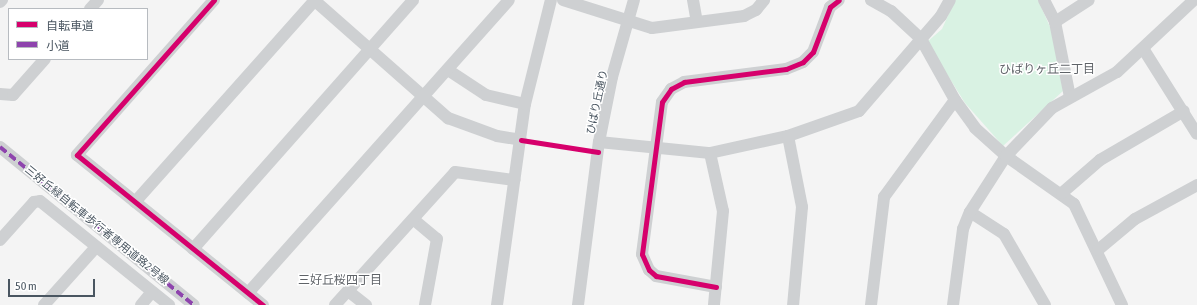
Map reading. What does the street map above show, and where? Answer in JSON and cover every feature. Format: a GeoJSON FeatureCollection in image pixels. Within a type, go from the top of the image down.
{"type":"FeatureCollection","features":[{"type":"Feature","properties":{"kind":"street"},"geometry":{"type":"LineString","coordinates":[[91,8],[98,0]]}},
{"type":"Feature","properties":{"kind":"street"},"geometry":{"type":"LineString","coordinates":[[214,0],[77,155],[263,305]]}},
{"type":"Feature","properties":{"kind":"street"},"geometry":{"type":"LineString","coordinates":[[135,202],[315,0],[371,48],[422,98],[460,124],[521,140]]}},
{"type":"Feature","properties":{"kind":"street"},"geometry":{"type":"LineString","coordinates":[[193,249],[413,0]]}},
{"type":"Feature","properties":{"kind":"street"},"geometry":{"type":"LineString","coordinates":[[248,293],[509,0]]}},
{"type":"Feature","properties":{"kind":"street"},"geometry":{"type":"LineString","coordinates":[[497,305],[525,104],[551,0]]}},
{"type":"Feature","properties":{"kind":"street"},"geometry":{"type":"LineString","coordinates":[[563,0],[652,28],[750,14],[764,0]]}},
{"type":"Feature","properties":{"kind":"street","name":"ひばり丘通り"},"geometry":{"type":"LineString","coordinates":[[578,305],[599,142],[627,20],[634,0]]}},
{"type":"Feature","properties":{"kind":"street"},"geometry":{"type":"LineString","coordinates":[[693,0],[697,22]]}},
{"type":"Feature","properties":{"kind":"street"},"geometry":{"type":"LineString","coordinates":[[716,287],[660,278],[645,264],[642,246],[662,102],[671,89],[691,81],[796,67],[813,52],[830,7],[838,0]]}},
{"type":"Feature","properties":{"kind":"street"},"geometry":{"type":"LineString","coordinates":[[871,0],[891,11],[921,38],[955,100],[969,122],[1006,156],[1062,193],[1074,204],[1098,250],[1122,305]]}},
{"type":"Feature","properties":{"kind":"street"},"geometry":{"type":"LineString","coordinates":[[599,142],[655,149],[710,153],[788,136],[859,111],[921,38],[950,0]]}},
{"type":"Feature","properties":{"kind":"street"},"geometry":{"type":"LineString","coordinates":[[1044,0],[1055,22],[1070,97]]}},
{"type":"Feature","properties":{"kind":"street"},"geometry":{"type":"LineString","coordinates":[[1055,22],[1089,0]]}},
{"type":"Feature","properties":{"kind":"street"},"geometry":{"type":"LineString","coordinates":[[953,305],[958,248],[970,212],[1006,156],[1041,118],[1070,97],[1117,72],[1144,50],[1194,0]]}},
{"type":"Feature","properties":{"kind":"street"},"geometry":{"type":"LineString","coordinates":[[1144,50],[1184,111],[1197,134]]}},
{"type":"Feature","properties":{"kind":"street"},"geometry":{"type":"LineString","coordinates":[[0,94],[13,96],[45,60]]}},
{"type":"Feature","properties":{"kind":"street"},"geometry":{"type":"LineString","coordinates":[[448,70],[486,95],[525,104]]}},
{"type":"Feature","properties":{"kind":"street"},"geometry":{"type":"LineString","coordinates":[[871,305],[884,197],[955,100]]}},
{"type":"Feature","properties":{"kind":"street"},"geometry":{"type":"LineString","coordinates":[[1062,193],[1094,164],[1184,111]]}},
{"type":"Feature","properties":{"kind":"street"},"geometry":{"type":"LineString","coordinates":[[788,136],[802,207],[793,305]]}},
{"type":"Feature","properties":{"kind":"street","name":"三好丘緑自転車歩行者専用道路2号線"},"geometry":{"type":"LineString","coordinates":[[0,147],[194,305]]}},
{"type":"Feature","properties":{"kind":"street"},"geometry":{"type":"LineString","coordinates":[[710,153],[723,211],[714,305]]}},
{"type":"Feature","properties":{"kind":"street"},"geometry":{"type":"LineString","coordinates":[[335,305],[455,172],[514,180]]}},
{"type":"Feature","properties":{"kind":"street"},"geometry":{"type":"LineString","coordinates":[[1098,250],[1135,219],[1197,185]]}},
{"type":"Feature","properties":{"kind":"street"},"geometry":{"type":"LineString","coordinates":[[0,240],[37,200],[169,305]]}},
{"type":"Feature","properties":{"kind":"street"},"geometry":{"type":"LineString","coordinates":[[970,212],[1004,234],[1044,305]]}},
{"type":"Feature","properties":{"kind":"street"},"geometry":{"type":"LineString","coordinates":[[413,219],[437,239],[425,305]]}},
{"type":"Feature","properties":{"kind":"street"},"geometry":{"type":"LineString","coordinates":[[44,305],[96,247]]}},
{"type":"Feature","properties":{"kind":"street"},"geometry":{"type":"LineString","coordinates":[[348,291],[366,305]]}},
{"type":"Feature","properties":{"kind":"street"},"geometry":{"type":"LineString","coordinates":[[141,305],[152,292]]}},
{"type":"Feature","properties":{"kind":"green space"},"geometry":{"type":"Polygon","coordinates":[[[955,0],[1038,0],[1051,29],[1063,91],[1003,146],[965,103],[927,42],[942,29],[955,0]]]}},
{"type":"Feature","properties":{"kind":"marked path"},"geometry":{"type":"LineString","coordinates":[[0,147],[194,305]]}},
{"type":"Feature","properties":{"kind":"cycle path"},"geometry":{"type":"LineString","coordinates":[[214,0],[77,155],[263,305]]}},
{"type":"Feature","properties":{"kind":"cycle path"},"geometry":{"type":"LineString","coordinates":[[716,287],[656,276],[649,270],[642,254],[662,102],[671,89],[684,82],[786,69],[803,62],[813,52],[830,7],[839,0]]}},
{"type":"Feature","properties":{"kind":"cycle path"},"geometry":{"type":"LineString","coordinates":[[521,140],[598,152]]}},
{"type":"Feature","properties":{"kind":"district","name":"ひばりヶ丘二丁目"},"geometry":{"type":"Point","coordinates":[1047,70]}},
{"type":"Feature","properties":{"kind":"district","name":"三好丘桜四丁目"},"geometry":{"type":"Point","coordinates":[340,281]}}]}
